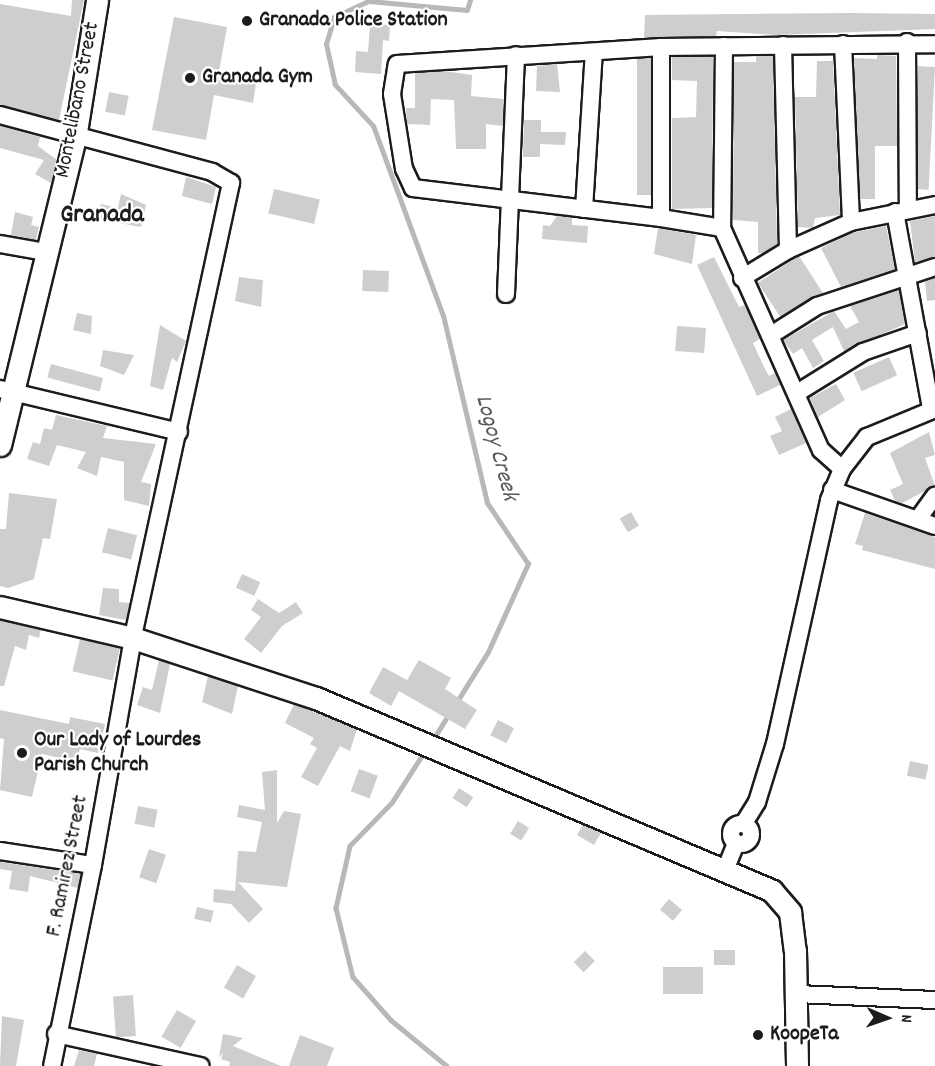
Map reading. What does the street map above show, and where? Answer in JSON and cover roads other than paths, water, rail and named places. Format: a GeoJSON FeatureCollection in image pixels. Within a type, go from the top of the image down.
{"type":"FeatureCollection","features":[{"type":"Feature","properties":{"kind":"main road","name":"Montelibano Street"},"geometry":{"type":"LineString","coordinates":[[0,445],[6,390],[75,138],[96,0]]}},
{"type":"Feature","properties":{"kind":"main road"},"geometry":{"type":"LineString","coordinates":[[0,607],[134,638],[234,669],[397,730],[726,868],[772,891],[790,912],[797,994],[796,1066]]}},
{"type":"Feature","properties":{"kind":"street"},"geometry":{"type":"LineString","coordinates":[[726,868],[736,843],[750,840],[751,833],[744,823],[757,802],[775,744],[832,490],[842,469],[867,437],[933,409],[908,275],[902,211],[907,42]]}},
{"type":"Feature","properties":{"kind":"street"},"geometry":{"type":"LineString","coordinates":[[722,228],[661,218],[413,188],[404,169],[392,93],[397,64],[661,47],[907,42],[935,45]]}},
{"type":"Feature","properties":{"kind":"street"},"geometry":{"type":"LineString","coordinates":[[843,44],[851,222]]}},
{"type":"Feature","properties":{"kind":"street"},"geometry":{"type":"LineString","coordinates":[[783,45],[788,250]]}},
{"type":"Feature","properties":{"kind":"street"},"geometry":{"type":"LineString","coordinates":[[724,46],[722,228],[742,278],[771,335],[821,450],[842,469]]}},
{"type":"Feature","properties":{"kind":"street"},"geometry":{"type":"LineString","coordinates":[[661,47],[661,218]]}},
{"type":"Feature","properties":{"kind":"street"},"geometry":{"type":"LineString","coordinates":[[584,209],[594,52]]}},
{"type":"Feature","properties":{"kind":"street"},"geometry":{"type":"LineString","coordinates":[[506,294],[512,200],[516,55]]}},
{"type":"Feature","properties":{"kind":"street"},"geometry":{"type":"LineString","coordinates":[[0,115],[75,138]]}},
{"type":"Feature","properties":{"kind":"street","name":"F. Ramirez Street"},"geometry":{"type":"LineString","coordinates":[[51,1066],[93,865],[134,638],[231,183],[212,172],[75,138]]}},
{"type":"Feature","properties":{"kind":"street"},"geometry":{"type":"LineString","coordinates":[[742,278],[788,250],[851,222],[935,206]]}},
{"type":"Feature","properties":{"kind":"street"},"geometry":{"type":"LineString","coordinates":[[0,244],[45,252]]}},
{"type":"Feature","properties":{"kind":"street"},"geometry":{"type":"LineString","coordinates":[[771,335],[817,306],[935,267]]}},
{"type":"Feature","properties":{"kind":"street"},"geometry":{"type":"LineString","coordinates":[[796,393],[863,352],[918,333]]}},
{"type":"Feature","properties":{"kind":"street"},"geometry":{"type":"LineString","coordinates":[[6,390],[179,432]]}},
{"type":"Feature","properties":{"kind":"street"},"geometry":{"type":"LineString","coordinates":[[832,490],[935,526]]}},
{"type":"Feature","properties":{"kind":"street"},"geometry":{"type":"LineString","coordinates":[[918,519],[935,496]]}},
{"type":"Feature","properties":{"kind":"street"},"geometry":{"type":"LineString","coordinates":[[0,851],[93,865]]}},
{"type":"Feature","properties":{"kind":"street"},"geometry":{"type":"LineString","coordinates":[[797,994],[935,1000]]}},
{"type":"Feature","properties":{"kind":"street"},"geometry":{"type":"LineString","coordinates":[[56,1034],[200,1066]]}},
{"type":"Feature","properties":{"kind":"waterway","name":"Logoy Creek"},"geometry":{"type":"LineString","coordinates":[[456,703],[488,652],[528,564],[487,503],[443,316],[373,126],[335,85],[326,44],[334,17],[369,1],[467,10],[470,0]]}},
{"type":"Feature","properties":{"kind":"waterway","name":"Logoy Creek"},"geometry":{"type":"LineString","coordinates":[[432,741],[448,715]]}},
{"type":"Feature","properties":{"kind":"waterway","name":"Logoy Creek"},"geometry":{"type":"LineString","coordinates":[[426,750],[392,803],[350,846],[336,908],[353,977],[391,1020],[447,1066]]}},
{"type":"Feature","properties":{"kind":"place","name":"Granada Police Station"},"geometry":{"type":"Point","coordinates":[247,21]}},
{"type":"Feature","properties":{"kind":"place","name":"Granada Gym"},"geometry":{"type":"Point","coordinates":[190,78]}},
{"type":"Feature","properties":{"kind":"place","name":"Our Lady of Lourdes Parish Church"},"geometry":{"type":"Point","coordinates":[22,753]}},
{"type":"Feature","properties":{"kind":"place","name":"KoopeTa"},"geometry":{"type":"Point","coordinates":[758,1035]}},
{"type":"Feature","properties":{"kind":"district","name":"Granada"},"geometry":{"type":"Point","coordinates":[102,216]}}]}
